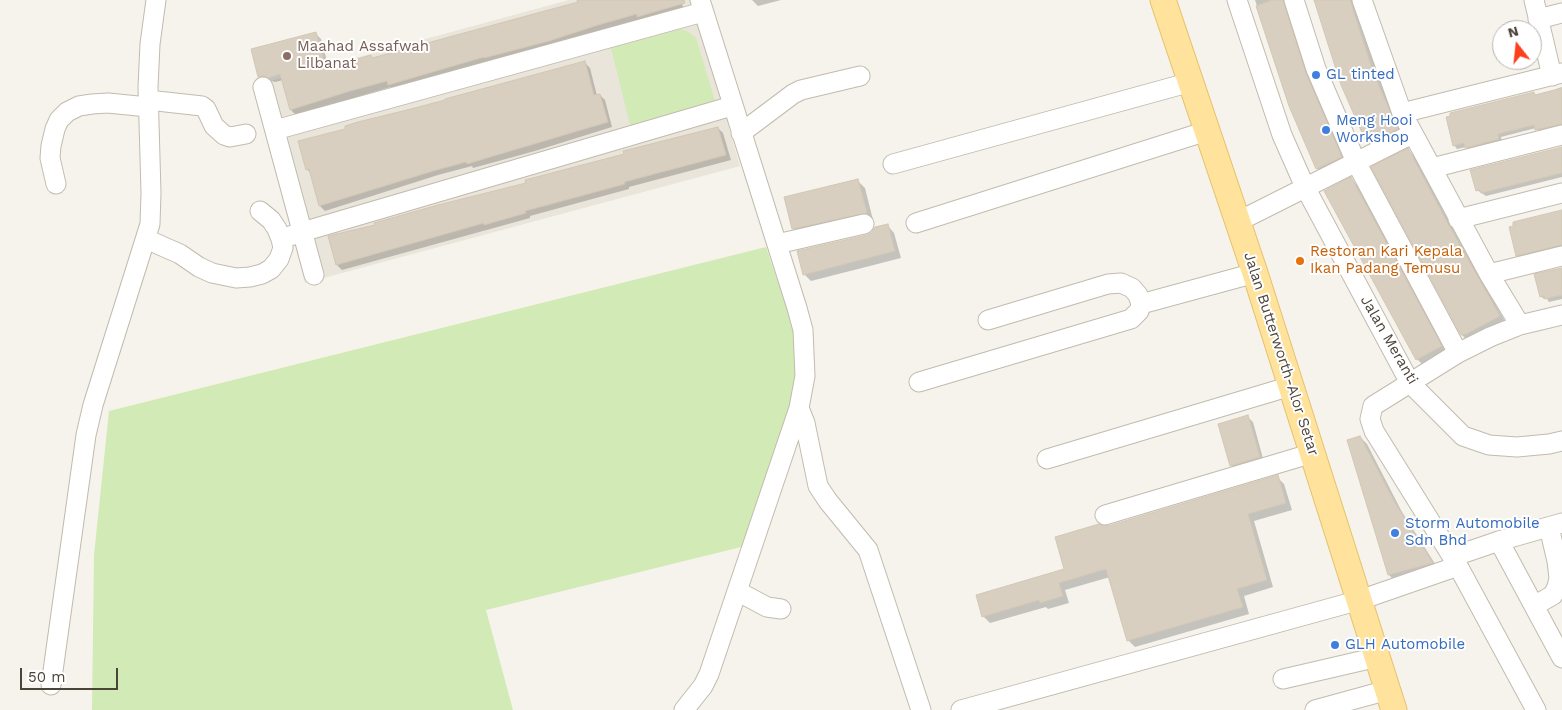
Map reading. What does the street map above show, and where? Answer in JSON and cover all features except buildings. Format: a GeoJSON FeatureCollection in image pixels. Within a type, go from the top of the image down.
{"type":"FeatureCollection","features":[{"type":"Feature","properties":{"kind":"main road","name":"Jalan Butterworth-Alor Setar"},"geometry":{"type":"LineString","coordinates":[[1163,0],[1255,273],[1391,700]]}},
{"type":"Feature","properties":{"kind":"street"},"geometry":{"type":"LineString","coordinates":[[51,685],[86,435],[150,224],[151,193],[148,104],[150,44],[156,0]]}},
{"type":"Feature","properties":{"kind":"street","name":"Jalan Meranti"},"geometry":{"type":"LineString","coordinates":[[1237,0],[1282,135],[1305,188],[1410,383],[1463,436],[1489,445],[1517,447],[1562,441]]}},
{"type":"Feature","properties":{"kind":"street"},"geometry":{"type":"LineString","coordinates":[[1294,0],[1316,69],[1356,162],[1458,353]]}},
{"type":"Feature","properties":{"kind":"street"},"geometry":{"type":"LineString","coordinates":[[1362,0],[1402,113],[1412,134],[1489,274],[1520,325]]}},
{"type":"Feature","properties":{"kind":"street"},"geometry":{"type":"LineString","coordinates":[[1534,0],[1538,20],[1562,13]]}},
{"type":"Feature","properties":{"kind":"street"},"geometry":{"type":"LineString","coordinates":[[275,130],[702,6],[803,330],[805,376],[799,408],[709,674],[703,686],[684,710]]}},
{"type":"Feature","properties":{"kind":"street"},"geometry":{"type":"LineString","coordinates":[[1402,113],[1557,74],[1542,31]]}},
{"type":"Feature","properties":{"kind":"street"},"geometry":{"type":"LineString","coordinates":[[741,133],[801,90],[860,76]]}},
{"type":"Feature","properties":{"kind":"street"},"geometry":{"type":"LineString","coordinates":[[893,164],[1190,82]]}},
{"type":"Feature","properties":{"kind":"street"},"geometry":{"type":"LineString","coordinates":[[263,87],[314,275]]}},
{"type":"Feature","properties":{"kind":"street"},"geometry":{"type":"LineString","coordinates":[[56,184],[50,158],[55,128],[59,120],[67,112],[79,106],[92,104],[148,104],[202,106],[206,109],[214,126],[224,135],[230,137],[246,134]]}},
{"type":"Feature","properties":{"kind":"street"},"geometry":{"type":"LineString","coordinates":[[282,240],[302,232],[732,106]]}},
{"type":"Feature","properties":{"kind":"street"},"geometry":{"type":"LineString","coordinates":[[916,223],[1207,131]]}},
{"type":"Feature","properties":{"kind":"street"},"geometry":{"type":"LineString","coordinates":[[1237,222],[1412,134]]}},
{"type":"Feature","properties":{"kind":"street"},"geometry":{"type":"LineString","coordinates":[[1432,168],[1562,135]]}},
{"type":"Feature","properties":{"kind":"street"},"geometry":{"type":"LineString","coordinates":[[1458,219],[1562,194]]}},
{"type":"Feature","properties":{"kind":"street"},"geometry":{"type":"LineString","coordinates":[[146,239],[180,254],[198,267],[212,273],[236,278],[262,274],[271,269],[279,259],[282,240],[271,220],[260,211]]}},
{"type":"Feature","properties":{"kind":"street"},"geometry":{"type":"LineString","coordinates":[[777,244],[864,224]]}},
{"type":"Feature","properties":{"kind":"street"},"geometry":{"type":"LineString","coordinates":[[1489,274],[1562,256]]}},
{"type":"Feature","properties":{"kind":"street"},"geometry":{"type":"LineString","coordinates":[[1141,304],[1255,273]]}},
{"type":"Feature","properties":{"kind":"street"},"geometry":{"type":"LineString","coordinates":[[919,382],[1131,319],[1139,311],[1141,304],[1138,295],[1132,288],[1120,283],[1108,284],[988,320]]}},
{"type":"Feature","properties":{"kind":"street"},"geometry":{"type":"LineString","coordinates":[[1536,710],[1455,562],[1374,431],[1370,419],[1373,406],[1458,353],[1490,336],[1520,325],[1562,315]]}},
{"type":"Feature","properties":{"kind":"street"},"geometry":{"type":"LineString","coordinates":[[1048,460],[1291,386]]}},
{"type":"Feature","properties":{"kind":"street"},"geometry":{"type":"LineString","coordinates":[[799,408],[805,423],[818,486],[868,550],[921,710]]}},
{"type":"Feature","properties":{"kind":"street"},"geometry":{"type":"LineString","coordinates":[[1104,515],[1313,453]]}},
{"type":"Feature","properties":{"kind":"street"},"geometry":{"type":"LineString","coordinates":[[961,710],[986,707],[1360,600],[1455,562],[1499,541],[1555,525],[1558,587],[1553,595],[1534,606]]}},
{"type":"Feature","properties":{"kind":"street"},"geometry":{"type":"LineString","coordinates":[[1499,541],[1562,658]]}},
{"type":"Feature","properties":{"kind":"street"},"geometry":{"type":"LineString","coordinates":[[737,591],[766,607],[781,609]]}},
{"type":"Feature","properties":{"kind":"street"},"geometry":{"type":"LineString","coordinates":[[1283,679],[1378,657]]}},
{"type":"Feature","properties":{"kind":"street"},"geometry":{"type":"LineString","coordinates":[[1315,710],[1391,700]]}},
{"type":"Feature","properties":{"kind":"shaded area"},"geometry":{"type":"Polygon","coordinates":[[[569,0],[692,0],[740,166],[305,283],[252,86],[569,0]]]}},
{"type":"Feature","properties":{"kind":"green space"},"geometry":{"type":"Polygon","coordinates":[[[681,29],[689,32],[696,38],[715,101],[630,125],[611,48],[681,29]]]}},
{"type":"Feature","properties":{"kind":"green space"},"geometry":{"type":"Polygon","coordinates":[[[766,247],[795,333],[795,376],[791,408],[745,546],[486,610],[513,710],[92,710],[94,555],[109,411],[766,247]]]}},
{"type":"Feature","properties":{"kind":"place","name":"Maahad Assafwah Lilbanat"},"geometry":{"type":"Point","coordinates":[287,56]}},
{"type":"Feature","properties":{"kind":"place","name":"GL tinted"},"geometry":{"type":"Point","coordinates":[1316,75]}},
{"type":"Feature","properties":{"kind":"place","name":"Meng Hooi Workshop"},"geometry":{"type":"Point","coordinates":[1326,130]}},
{"type":"Feature","properties":{"kind":"place","name":"Restoran Kari Kepala Ikan Padang Temusu"},"geometry":{"type":"Point","coordinates":[1300,261]}},
{"type":"Feature","properties":{"kind":"place","name":"Storm Automobile Sdn Bhd"},"geometry":{"type":"Point","coordinates":[1395,533]}},
{"type":"Feature","properties":{"kind":"place","name":"GLH Automobile"},"geometry":{"type":"Point","coordinates":[1335,645]}}]}
